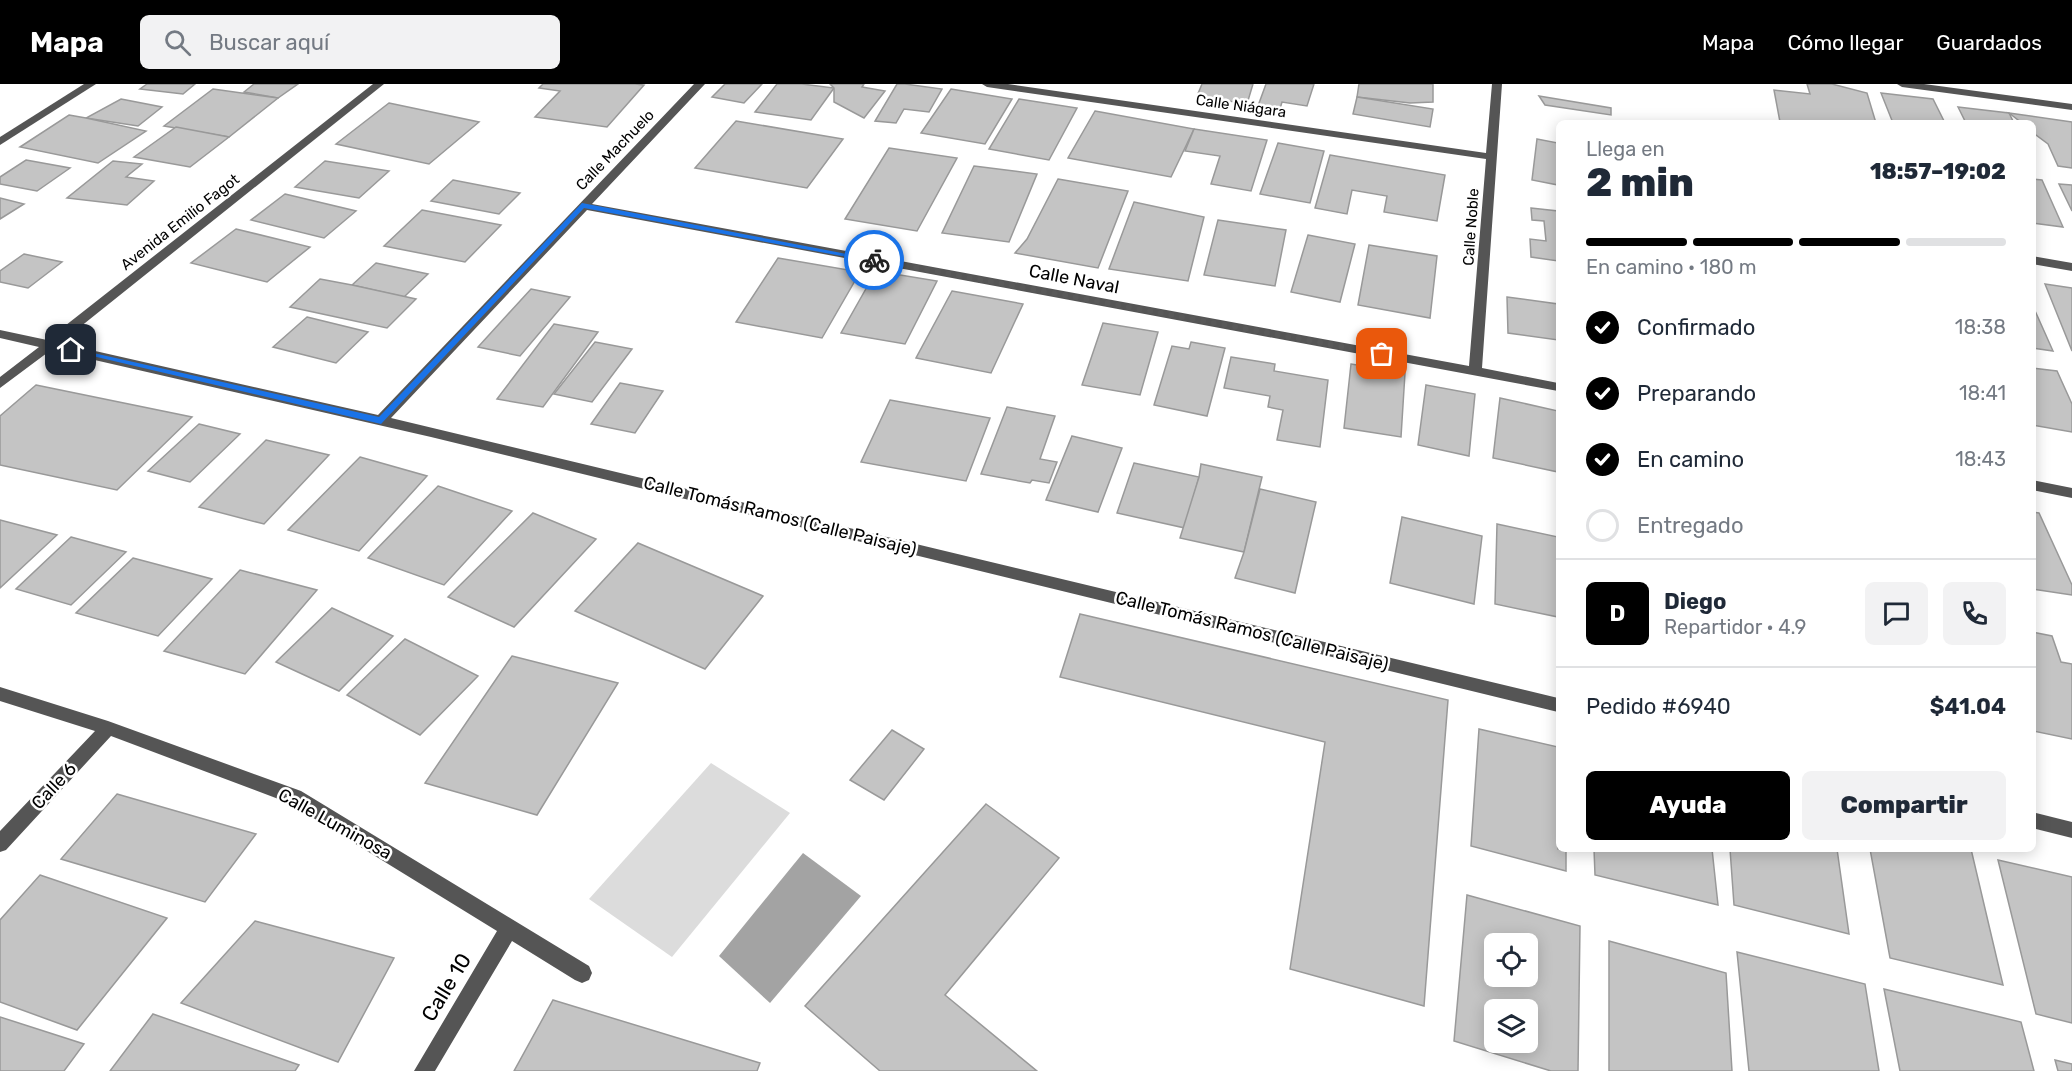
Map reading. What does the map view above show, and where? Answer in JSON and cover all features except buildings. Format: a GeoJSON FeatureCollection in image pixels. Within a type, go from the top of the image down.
{"type":"FeatureCollection","features":[{"type":"Feature","properties":{"kind":"street"},"geometry":{"type":"LineString","coordinates":[[0,142],[91,84]]}},
{"type":"Feature","properties":{"kind":"street","name":"Avenida Emilio Fagot"},"geometry":{"type":"LineString","coordinates":[[0,384],[379,84]]}},
{"type":"Feature","properties":{"kind":"street","name":"Calle Machuelo"},"geometry":{"type":"LineString","coordinates":[[381,420],[700,84]]}},
{"type":"Feature","properties":{"kind":"street","name":"Calle Niágara"},"geometry":{"type":"LineString","coordinates":[[987,84],[1491,157]]}},
{"type":"Feature","properties":{"kind":"street","name":"Calle Noble"},"geometry":{"type":"LineString","coordinates":[[1475,372],[1497,84]]}},
{"type":"Feature","properties":{"kind":"street"},"geometry":{"type":"LineString","coordinates":[[1902,84],[2072,107]]}},
{"type":"Feature","properties":{"kind":"street","name":"Calle Naval"},"geometry":{"type":"LineString","coordinates":[[582,206],[1556,387]]}},
{"type":"Feature","properties":{"kind":"street"},"geometry":{"type":"LineString","coordinates":[[2036,261],[2072,267]]}},
{"type":"Feature","properties":{"kind":"street","name":"Calle Tomás Ramos (Calle Paisaje)"},"geometry":{"type":"LineString","coordinates":[[0,334],[381,420],[1556,705]]}},
{"type":"Feature","properties":{"kind":"street"},"geometry":{"type":"LineString","coordinates":[[2036,486],[2072,493]]}},
{"type":"Feature","properties":{"kind":"street","name":"Calle Luminosa"},"geometry":{"type":"LineString","coordinates":[[0,694],[108,728],[295,797],[582,973]]}},
{"type":"Feature","properties":{"kind":"street","name":"Calle 6"},"geometry":{"type":"LineString","coordinates":[[0,844],[108,728]]}},
{"type":"Feature","properties":{"kind":"street"},"geometry":{"type":"LineString","coordinates":[[2036,821],[2072,830]]}},
{"type":"Feature","properties":{"kind":"street","name":"Calle 10"},"geometry":{"type":"LineString","coordinates":[[424,1071],[510,927]]}},
{"type":"Feature","properties":{"kind":"shaded area"},"geometry":{"type":"Polygon","coordinates":[[[711,763],[790,813],[672,957],[589,899],[711,763]]]}},
{"type":"Feature","properties":{"kind":"shaded area"},"geometry":{"type":"Polygon","coordinates":[[[803,853],[861,896],[770,1003],[719,956],[803,853]]]}},
{"type":"Feature","properties":{"kind":"way so far"},"geometry":{"type":"LineString","coordinates":[[874,260],[1382,354]]}},
{"type":"Feature","properties":{"kind":"route"},"geometry":{"type":"LineString","coordinates":[[71,350],[381,420],[582,206],[874,260]]}}]}
